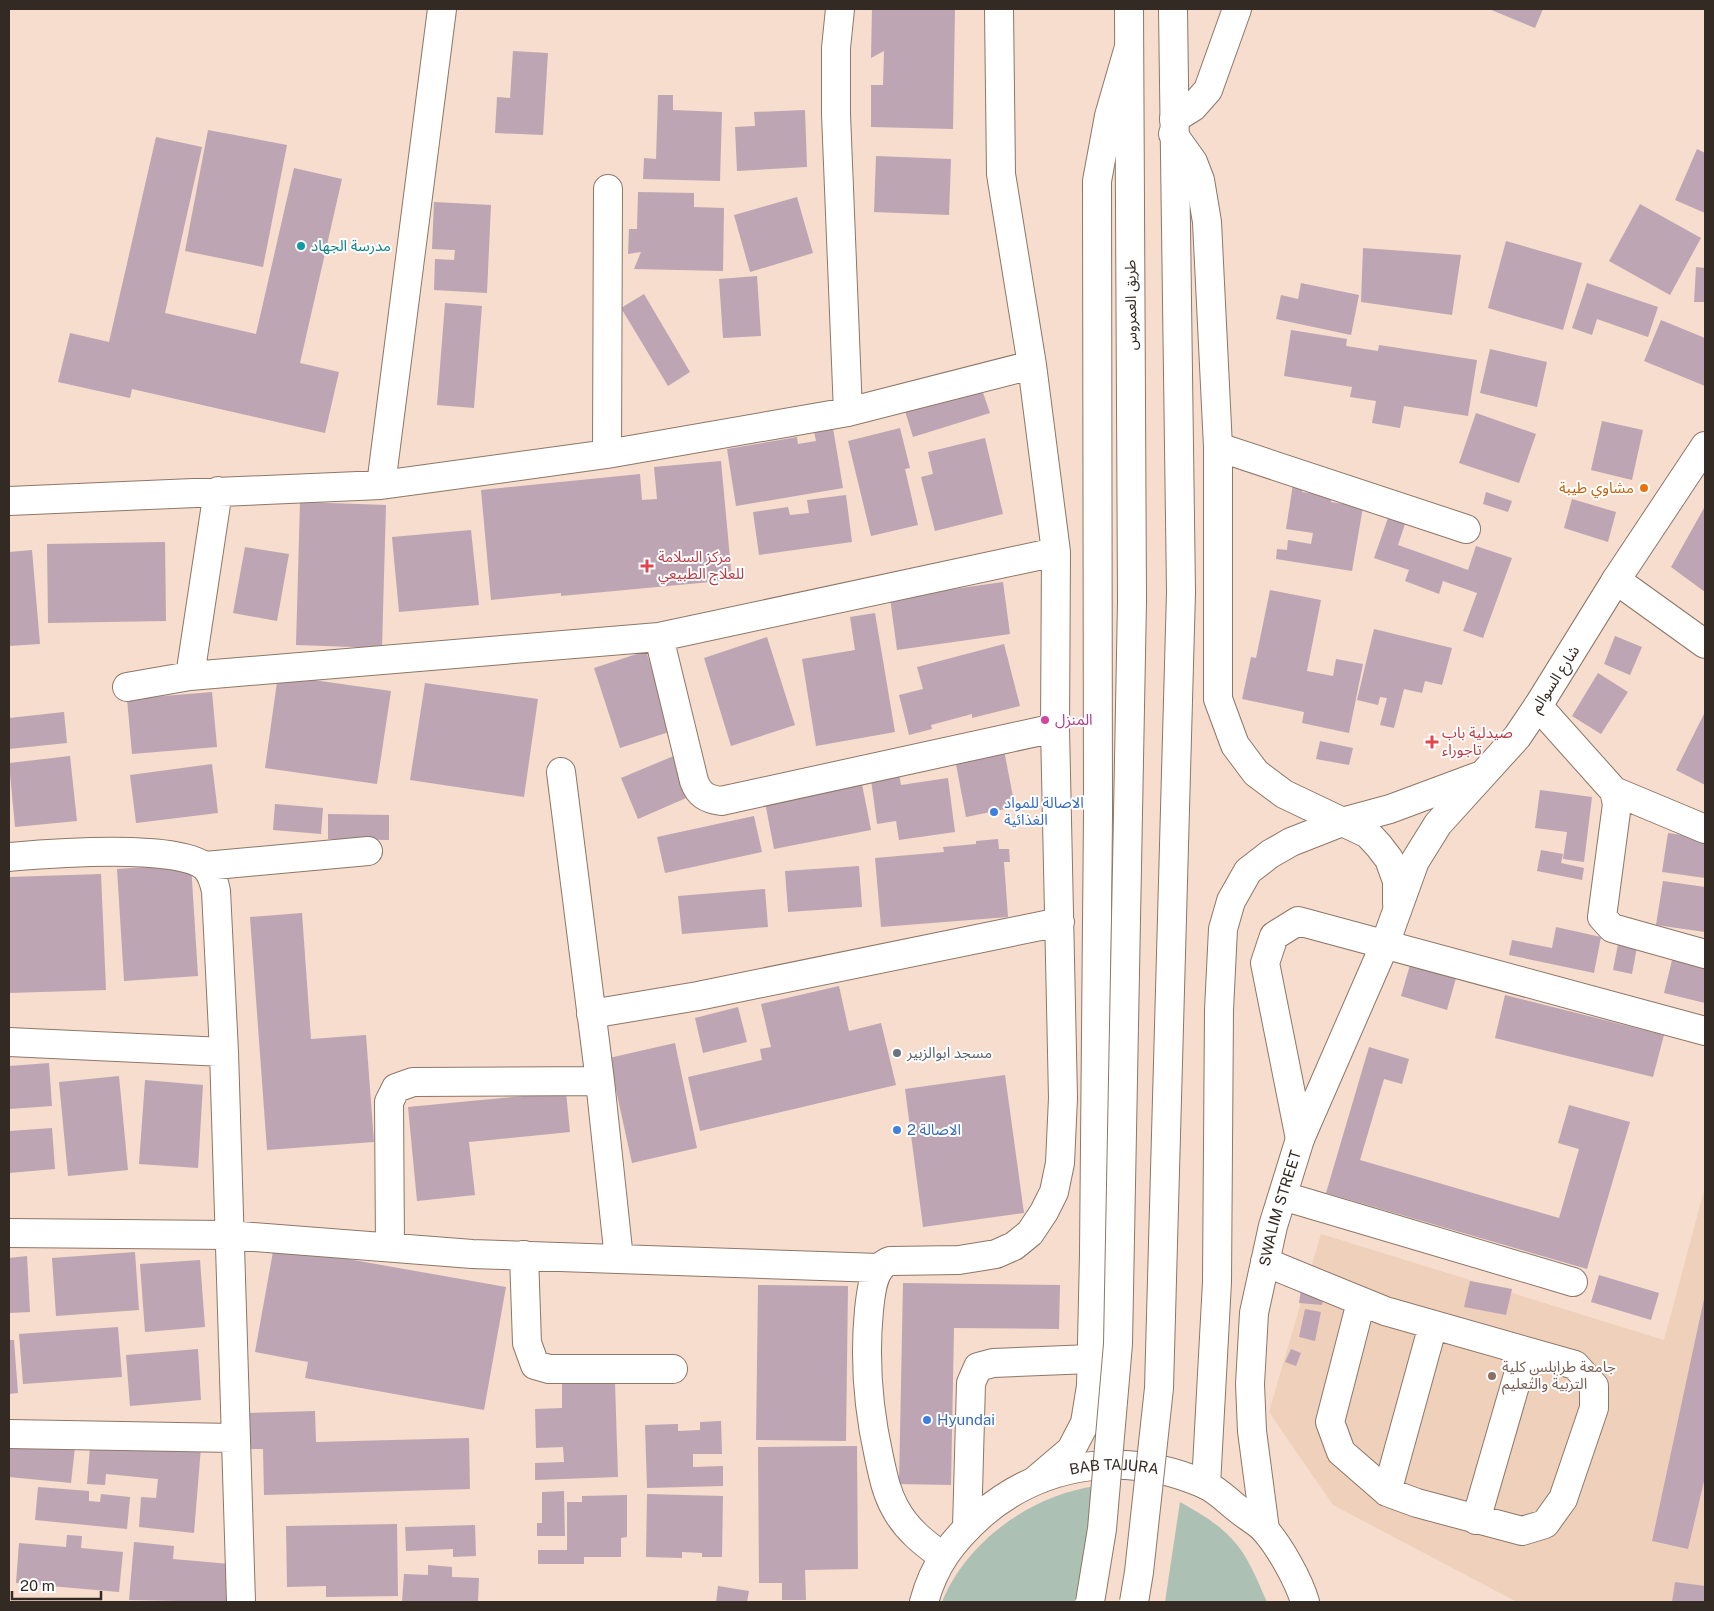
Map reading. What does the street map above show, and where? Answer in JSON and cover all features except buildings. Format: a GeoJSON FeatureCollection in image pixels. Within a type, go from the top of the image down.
{"type":"FeatureCollection","features":[{"type":"Feature","properties":{"kind":"street"},"geometry":{"type":"LineString","coordinates":[[381,485],[442,9]]}},
{"type":"Feature","properties":{"kind":"street"},"geometry":{"type":"LineString","coordinates":[[840,9],[836,48],[836,114],[848,412]]}},
{"type":"Feature","properties":{"kind":"street"},"geometry":{"type":"LineString","coordinates":[[942,1556],[922,1542],[895,1509],[885,1485],[867,1390],[866,1346],[870,1299],[879,1268],[885,1262],[895,1260],[959,1260],[996,1254],[1014,1246],[1030,1232],[1044,1212],[1054,1192],[1060,1163],[1063,1098],[1055,728],[1056,552],[1032,364],[1001,174],[1000,9]]}},
{"type":"Feature","properties":{"kind":"street","name":"طريق العمروس"},"geometry":{"type":"LineString","coordinates":[[1090,1602],[1102,1529],[1118,1344],[1132,601],[1129,9]]}},
{"type":"Feature","properties":{"kind":"street"},"geometry":{"type":"LineString","coordinates":[[1134,1602],[1159,1388],[1182,592],[1173,9]]}},
{"type":"Feature","properties":{"kind":"street"},"geometry":{"type":"LineString","coordinates":[[1174,126],[1208,90],[1237,9]]}},
{"type":"Feature","properties":{"kind":"street"},"geometry":{"type":"LineString","coordinates":[[1037,1479],[1071,1450],[1085,1423],[1090,1386],[1098,814],[1097,181],[1109,116],[1129,47]]}},
{"type":"Feature","properties":{"kind":"street"},"geometry":{"type":"LineString","coordinates":[[1174,126],[1193,162],[1200,180],[1207,222],[1218,447],[1218,699],[1235,746],[1256,773],[1284,794],[1368,834],[1389,859],[1397,881],[1398,904]]}},
{"type":"Feature","properties":{"kind":"street"},"geometry":{"type":"LineString","coordinates":[[607,454],[608,189]]}},
{"type":"Feature","properties":{"kind":"street"},"geometry":{"type":"LineString","coordinates":[[9,501],[381,485],[607,454],[848,412],[1032,364]]}},
{"type":"Feature","properties":{"kind":"street","name":"شارع السوالم"},"geometry":{"type":"LineString","coordinates":[[1398,904],[1414,860],[1425,843],[1438,824],[1517,737],[1616,580],[1705,446]]}},
{"type":"Feature","properties":{"kind":"street"},"geometry":{"type":"LineString","coordinates":[[1218,447],[1466,529]]}},
{"type":"Feature","properties":{"kind":"street"},"geometry":{"type":"LineString","coordinates":[[190,676],[218,491]]}},
{"type":"Feature","properties":{"kind":"street"},"geometry":{"type":"LineString","coordinates":[[127,687],[190,676],[659,637],[1056,552]]}},
{"type":"Feature","properties":{"kind":"street"},"geometry":{"type":"LineString","coordinates":[[1616,580],[1705,644]]}},
{"type":"Feature","properties":{"kind":"street"},"geometry":{"type":"LineString","coordinates":[[659,637],[694,781],[700,794],[721,802],[1055,728]]}},
{"type":"Feature","properties":{"kind":"street"},"geometry":{"type":"LineString","coordinates":[[1538,706],[1614,791],[1705,829]]}},
{"type":"Feature","properties":{"kind":"street"},"geometry":{"type":"LineString","coordinates":[[561,772],[600,1081],[620,1259]]}},
{"type":"Feature","properties":{"kind":"street"},"geometry":{"type":"LineString","coordinates":[[1206,1485],[1217,1282],[1219,1010],[1223,929],[1231,901],[1248,872],[1270,854],[1291,842],[1342,822],[1390,809],[1484,774]]}},
{"type":"Feature","properties":{"kind":"street"},"geometry":{"type":"LineString","coordinates":[[1614,791],[1617,804],[1602,917],[1612,928],[1705,954]]}},
{"type":"Feature","properties":{"kind":"street"},"geometry":{"type":"LineString","coordinates":[[9,857],[72,852],[139,852],[172,856],[204,866],[368,851]]}},
{"type":"Feature","properties":{"kind":"street"},"geometry":{"type":"LineString","coordinates":[[204,866],[213,878],[216,890],[224,1052],[240,1602]]}},
{"type":"Feature","properties":{"kind":"street","name":"SWALIM STREET"},"geometry":{"type":"LineString","coordinates":[[1265,1530],[1252,1431],[1250,1384],[1254,1313],[1265,1262],[1300,1139],[1385,944],[1398,904]]}},
{"type":"Feature","properties":{"kind":"street"},"geometry":{"type":"LineString","coordinates":[[1300,1139],[1265,963],[1274,936],[1298,921],[1705,1031]]}},
{"type":"Feature","properties":{"kind":"street"},"geometry":{"type":"LineString","coordinates":[[591,1014],[698,996],[1060,922]]}},
{"type":"Feature","properties":{"kind":"street"},"geometry":{"type":"LineString","coordinates":[[9,1042],[224,1052]]}},
{"type":"Feature","properties":{"kind":"street"},"geometry":{"type":"LineString","coordinates":[[390,1248],[389,1102],[396,1088],[413,1082],[600,1081]]}},
{"type":"Feature","properties":{"kind":"street"},"geometry":{"type":"LineString","coordinates":[[1283,1196],[1573,1282]]}},
{"type":"Feature","properties":{"kind":"street"},"geometry":{"type":"LineString","coordinates":[[9,1232],[228,1235],[390,1248],[524,1255],[879,1268]]}},
{"type":"Feature","properties":{"kind":"street"},"geometry":{"type":"LineString","coordinates":[[524,1255],[527,1343],[535,1365],[549,1369],[672,1368]]}},
{"type":"Feature","properties":{"kind":"street"},"geometry":{"type":"LineString","coordinates":[[1265,1262],[1361,1302],[1433,1325],[1575,1365],[1594,1386],[1594,1408],[1563,1499],[1545,1524],[1522,1531],[1417,1503],[1387,1492],[1341,1452],[1330,1422],[1361,1302]]}},
{"type":"Feature","properties":{"kind":"street"},"geometry":{"type":"LineString","coordinates":[[1387,1492],[1433,1325]]}},
{"type":"Feature","properties":{"kind":"street"},"geometry":{"type":"LineString","coordinates":[[1476,1520],[1525,1351]]}},
{"type":"Feature","properties":{"kind":"street"},"geometry":{"type":"LineString","coordinates":[[967,1528],[971,1383],[978,1368],[993,1364],[1091,1359]]}},
{"type":"Feature","properties":{"kind":"street"},"geometry":{"type":"LineString","coordinates":[[9,1434],[234,1438]]}},
{"type":"Feature","properties":{"kind":"street","name":"BAB TAJURA"},"geometry":{"type":"LineString","coordinates":[[926,1594],[942,1556],[967,1528],[1000,1500],[1037,1479],[1093,1464],[1151,1466],[1206,1485],[1265,1530],[1302,1593],[1319,1602]]}},
{"type":"Feature","properties":{"kind":"street"},"geometry":{"type":"LineString","coordinates":[[906,1602],[926,1594]]}},
{"type":"Feature","properties":{"kind":"shaded area","name":"جامعة طرابلس كلية التربية والتعليم"},"geometry":{"type":"Polygon","coordinates":[[[1705,1187],[1705,1602],[1517,1602],[1333,1505],[1269,1412],[1321,1234],[1664,1340],[1705,1187]]]}},
{"type":"Feature","properties":{"kind":"green space"},"geometry":{"type":"Polygon","coordinates":[[[1096,1486],[1075,1602],[942,1602],[953,1580],[967,1559],[1004,1524],[1048,1499],[1096,1486]]]}},
{"type":"Feature","properties":{"kind":"green space"},"geometry":{"type":"Polygon","coordinates":[[[1180,1502],[1213,1523],[1237,1545],[1252,1568],[1267,1602],[1165,1602],[1180,1502]]]}},
{"type":"Feature","properties":{"kind":"place","name":"مدرسة الجهاد"},"geometry":{"type":"Point","coordinates":[301,246]}},
{"type":"Feature","properties":{"kind":"place","name":"مشاوي طيبة"},"geometry":{"type":"Point","coordinates":[1644,488]}},
{"type":"Feature","properties":{"kind":"place","name":"مركز السلامة للعلاج الطبيعي"},"geometry":{"type":"Point","coordinates":[647,566]}},
{"type":"Feature","properties":{"kind":"place","name":"المنزل"},"geometry":{"type":"Point","coordinates":[1045,720]}},
{"type":"Feature","properties":{"kind":"place","name":"صيدلية باب تاجوراء"},"geometry":{"type":"Point","coordinates":[1432,742]}},
{"type":"Feature","properties":{"kind":"place","name":"الاصالة للمواد الغذائية"},"geometry":{"type":"Point","coordinates":[994,812]}},
{"type":"Feature","properties":{"kind":"place","name":"مسجد ابوالزبير"},"geometry":{"type":"Point","coordinates":[897,1053]}},
{"type":"Feature","properties":{"kind":"place","name":"الاصالة 2"},"geometry":{"type":"Point","coordinates":[897,1130]}},
{"type":"Feature","properties":{"kind":"place","name":"جامعة طرابلس كلية التربية والتعليم"},"geometry":{"type":"Point","coordinates":[1492,1376]}},
{"type":"Feature","properties":{"kind":"place","name":"Hyundai"},"geometry":{"type":"Point","coordinates":[927,1420]}}]}
